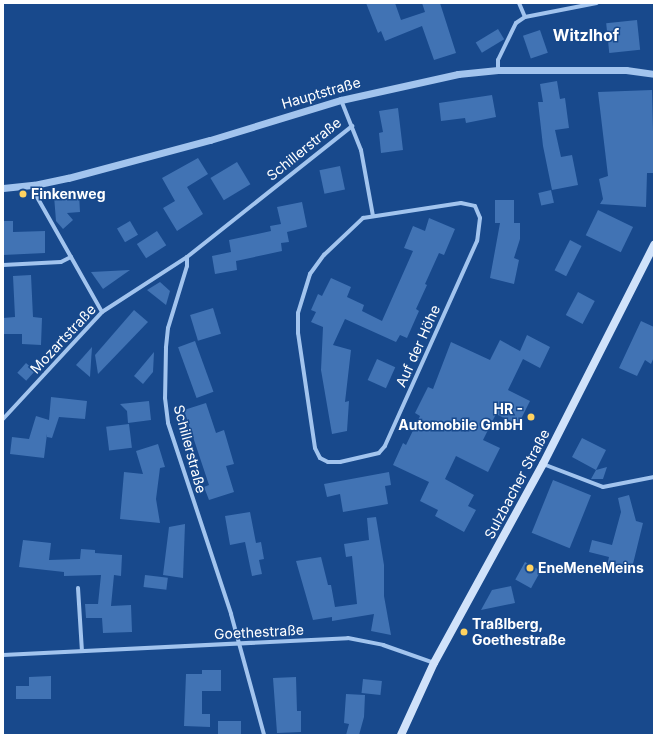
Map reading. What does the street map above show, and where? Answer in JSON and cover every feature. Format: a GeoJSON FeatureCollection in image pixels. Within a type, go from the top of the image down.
{"type":"FeatureCollection","features":[{"type":"Feature","properties":{"kind":"main road","name":"Sulzbacher Straße"},"geometry":{"type":"LineString","coordinates":[[401,735],[434,663],[543,464],[654,245]]}},
{"type":"Feature","properties":{"kind":"street"},"geometry":{"type":"LineString","coordinates":[[519,3],[525,17]]}},
{"type":"Feature","properties":{"kind":"street"},"geometry":{"type":"LineString","coordinates":[[498,70],[498,60],[506,39],[516,23],[525,17],[597,3]]}},
{"type":"Feature","properties":{"kind":"street","name":"Hauptstraße"},"geometry":{"type":"LineString","coordinates":[[3,188],[34,186],[203,142],[341,100],[458,74],[498,70],[626,70],[654,74]]}},
{"type":"Feature","properties":{"kind":"street","name":"Schillerstraße"},"geometry":{"type":"LineString","coordinates":[[264,735],[231,614],[168,423],[165,398],[168,328],[187,266],[187,257],[352,126],[341,100]]}},
{"type":"Feature","properties":{"kind":"street"},"geometry":{"type":"LineString","coordinates":[[352,126],[361,150],[373,216]]}},
{"type":"Feature","properties":{"kind":"street"},"geometry":{"type":"LineString","coordinates":[[34,186],[36,197],[102,312]]}},
{"type":"Feature","properties":{"kind":"street","name":"Auf der Höhe"},"geometry":{"type":"LineString","coordinates":[[469,203],[476,206],[480,229],[474,248],[385,446],[379,453],[370,456],[340,462],[328,462],[320,458],[315,448],[298,333],[298,313],[310,274],[324,255],[363,218],[373,216],[469,203]]}},
{"type":"Feature","properties":{"kind":"street"},"geometry":{"type":"LineString","coordinates":[[3,265],[61,262],[71,257]]}},
{"type":"Feature","properties":{"kind":"street","name":"Mozartstraße"},"geometry":{"type":"LineString","coordinates":[[3,419],[102,312],[187,257]]}},
{"type":"Feature","properties":{"kind":"street"},"geometry":{"type":"LineString","coordinates":[[543,464],[603,487],[654,477]]}},
{"type":"Feature","properties":{"kind":"street"},"geometry":{"type":"LineString","coordinates":[[78,588],[82,651]]}},
{"type":"Feature","properties":{"kind":"street","name":"Goethestraße"},"geometry":{"type":"LineString","coordinates":[[3,655],[348,638],[383,645],[434,663]]}},
{"type":"Feature","properties":{"kind":"building"},"geometry":{"type":"Polygon","coordinates":[[[366,3],[395,3],[401,20],[425,12],[422,3],[440,3],[456,53],[434,60],[422,26],[385,41],[381,31],[378,33],[366,3]]]}},
{"type":"Feature","properties":{"kind":"building"},"geometry":{"type":"Polygon","coordinates":[[[637,20],[640,50],[609,53],[606,23],[637,20]]]}},
{"type":"Feature","properties":{"kind":"building"},"geometry":{"type":"Polygon","coordinates":[[[498,29],[504,39],[482,53],[476,42],[498,29]]]}},
{"type":"Feature","properties":{"kind":"building"},"geometry":{"type":"Polygon","coordinates":[[[540,30],[548,53],[531,59],[523,36],[540,30]]]}},
{"type":"Feature","properties":{"kind":"building"},"geometry":{"type":"Polygon","coordinates":[[[557,81],[560,99],[565,98],[569,128],[555,130],[561,157],[572,155],[578,185],[552,190],[543,146],[538,102],[543,102],[540,84],[557,81]]]}},
{"type":"Feature","properties":{"kind":"building"},"geometry":{"type":"Polygon","coordinates":[[[652,90],[654,173],[647,173],[646,207],[600,204],[603,199],[599,179],[608,176],[598,92],[652,90]]]}},
{"type":"Feature","properties":{"kind":"building"},"geometry":{"type":"Polygon","coordinates":[[[492,95],[496,117],[466,123],[465,118],[441,121],[439,103],[492,95]]]}},
{"type":"Feature","properties":{"kind":"building"},"geometry":{"type":"Polygon","coordinates":[[[398,108],[403,150],[381,153],[379,133],[383,132],[379,111],[398,108]]]}},
{"type":"Feature","properties":{"kind":"building"},"geometry":{"type":"Polygon","coordinates":[[[198,158],[208,174],[187,187],[203,214],[177,231],[163,208],[175,201],[162,178],[198,158]]]}},
{"type":"Feature","properties":{"kind":"building"},"geometry":{"type":"Polygon","coordinates":[[[237,162],[250,184],[224,200],[210,178],[237,162]]]}},
{"type":"Feature","properties":{"kind":"building"},"geometry":{"type":"Polygon","coordinates":[[[340,166],[345,189],[324,194],[319,170],[340,166]]]}},
{"type":"Feature","properties":{"kind":"building"},"geometry":{"type":"Polygon","coordinates":[[[551,190],[554,203],[541,206],[538,193],[551,190]]]}},
{"type":"Feature","properties":{"kind":"building"},"geometry":{"type":"Polygon","coordinates":[[[79,194],[80,212],[67,213],[73,220],[63,229],[56,221],[54,196],[79,194]]]}},
{"type":"Feature","properties":{"kind":"building"},"geometry":{"type":"Polygon","coordinates":[[[495,200],[514,200],[514,223],[520,223],[520,239],[514,258],[519,260],[514,284],[490,278],[500,223],[495,223],[495,200]]]}},
{"type":"Feature","properties":{"kind":"building"},"geometry":{"type":"Polygon","coordinates":[[[302,202],[307,227],[287,232],[289,242],[281,243],[282,251],[236,261],[237,270],[215,274],[212,256],[231,252],[229,240],[271,231],[270,226],[281,224],[277,207],[302,202]]]}},
{"type":"Feature","properties":{"kind":"building"},"geometry":{"type":"Polygon","coordinates":[[[598,210],[633,227],[621,252],[586,235],[598,210]]]}},
{"type":"Feature","properties":{"kind":"building"},"geometry":{"type":"Polygon","coordinates":[[[429,218],[455,229],[444,255],[439,253],[425,284],[427,285],[416,309],[419,311],[407,338],[400,335],[396,342],[345,319],[333,345],[351,350],[345,402],[349,401],[347,431],[332,434],[321,370],[323,327],[311,322],[316,312],[311,310],[318,294],[322,296],[331,278],[351,287],[347,297],[364,305],[362,311],[382,321],[413,251],[404,248],[413,226],[425,231],[429,218]]]}},
{"type":"Feature","properties":{"kind":"building"},"geometry":{"type":"Polygon","coordinates":[[[3,221],[13,221],[13,232],[45,231],[45,253],[3,255],[3,221]]]}},
{"type":"Feature","properties":{"kind":"building"},"geometry":{"type":"Polygon","coordinates":[[[130,221],[138,235],[125,242],[117,228],[130,221]]]}},
{"type":"Feature","properties":{"kind":"building"},"geometry":{"type":"Polygon","coordinates":[[[157,231],[166,245],[146,258],[137,244],[157,231]]]}},
{"type":"Feature","properties":{"kind":"building"},"geometry":{"type":"Polygon","coordinates":[[[570,240],[582,246],[566,276],[555,270],[570,240]]]}},
{"type":"Feature","properties":{"kind":"building"},"geometry":{"type":"Polygon","coordinates":[[[130,270],[103,289],[91,272],[130,270]]]}},
{"type":"Feature","properties":{"kind":"building"},"geometry":{"type":"Polygon","coordinates":[[[31,275],[33,317],[42,318],[41,345],[22,344],[22,334],[3,334],[3,318],[15,317],[13,276],[31,275]]]}},
{"type":"Feature","properties":{"kind":"building"},"geometry":{"type":"Polygon","coordinates":[[[160,282],[170,291],[166,305],[147,290],[160,282]]]}},
{"type":"Feature","properties":{"kind":"building"},"geometry":{"type":"Polygon","coordinates":[[[578,292],[595,301],[583,324],[566,315],[578,292]]]}},
{"type":"Feature","properties":{"kind":"building"},"geometry":{"type":"Polygon","coordinates":[[[213,308],[221,334],[198,341],[190,315],[213,308]]]}},
{"type":"Feature","properties":{"kind":"building"},"geometry":{"type":"Polygon","coordinates":[[[134,310],[148,322],[98,374],[95,355],[134,310]]]}},
{"type":"Feature","properties":{"kind":"building"},"geometry":{"type":"Polygon","coordinates":[[[641,321],[654,327],[654,357],[651,364],[645,360],[637,376],[619,368],[641,321]]]}},
{"type":"Feature","properties":{"kind":"building"},"geometry":{"type":"Polygon","coordinates":[[[527,335],[550,347],[540,368],[523,359],[508,390],[530,401],[518,425],[496,414],[483,440],[500,448],[488,472],[456,456],[445,479],[474,495],[468,506],[476,510],[464,532],[435,516],[438,510],[420,501],[429,482],[393,465],[403,443],[406,445],[420,416],[415,413],[428,387],[433,389],[451,342],[490,360],[500,340],[520,351],[527,335]]]}},
{"type":"Feature","properties":{"kind":"building"},"geometry":{"type":"Polygon","coordinates":[[[195,341],[213,392],[197,398],[178,347],[195,341]]]}},
{"type":"Feature","properties":{"kind":"building"},"geometry":{"type":"Polygon","coordinates":[[[92,347],[90,377],[76,365],[92,347]]]}},
{"type":"Feature","properties":{"kind":"building"},"geometry":{"type":"Polygon","coordinates":[[[154,352],[153,372],[143,384],[134,376],[154,352]]]}},
{"type":"Feature","properties":{"kind":"building"},"geometry":{"type":"Polygon","coordinates":[[[377,359],[395,367],[386,388],[368,380],[377,359]]]}},
{"type":"Feature","properties":{"kind":"building"},"geometry":{"type":"Polygon","coordinates":[[[26,363],[35,371],[26,381],[17,373],[26,363]]]}},
{"type":"Feature","properties":{"kind":"building"},"geometry":{"type":"Polygon","coordinates":[[[51,397],[87,401],[85,419],[59,417],[52,438],[47,437],[47,434],[44,458],[10,454],[12,437],[29,439],[36,416],[49,420],[51,397]]]}},
{"type":"Feature","properties":{"kind":"building"},"geometry":{"type":"Polygon","coordinates":[[[149,401],[151,420],[128,423],[127,411],[120,404],[149,401]]]}},
{"type":"Feature","properties":{"kind":"building"},"geometry":{"type":"Polygon","coordinates":[[[206,403],[216,433],[224,430],[234,464],[226,466],[234,492],[209,500],[204,487],[209,485],[184,410],[206,403]]]}},
{"type":"Feature","properties":{"kind":"building"},"geometry":{"type":"Polygon","coordinates":[[[129,424],[132,448],[109,451],[106,427],[129,424]]]}},
{"type":"Feature","properties":{"kind":"building"},"geometry":{"type":"Polygon","coordinates":[[[582,438],[606,450],[596,470],[572,457],[582,438]]]}},
{"type":"Feature","properties":{"kind":"building"},"geometry":{"type":"Polygon","coordinates":[[[158,444],[165,467],[160,468],[156,499],[160,523],[120,519],[124,472],[143,474],[136,451],[158,444]]]}},
{"type":"Feature","properties":{"kind":"building"},"geometry":{"type":"Polygon","coordinates":[[[607,467],[603,479],[591,479],[596,470],[607,467]]]}},
{"type":"Feature","properties":{"kind":"building"},"geometry":{"type":"Polygon","coordinates":[[[389,472],[391,485],[385,486],[388,504],[343,512],[340,494],[327,497],[324,484],[389,472]]]}},
{"type":"Feature","properties":{"kind":"building"},"geometry":{"type":"Polygon","coordinates":[[[553,480],[591,495],[570,548],[532,533],[553,480]]]}},
{"type":"Feature","properties":{"kind":"building"},"geometry":{"type":"Polygon","coordinates":[[[629,495],[636,521],[643,523],[631,572],[607,566],[609,557],[589,552],[592,540],[612,545],[621,512],[618,498],[629,495]]]}},
{"type":"Feature","properties":{"kind":"building"},"geometry":{"type":"Polygon","coordinates":[[[250,512],[256,543],[261,542],[264,559],[259,560],[262,574],[252,576],[245,542],[230,545],[225,516],[250,512]]]}},
{"type":"Feature","properties":{"kind":"building"},"geometry":{"type":"Polygon","coordinates":[[[376,517],[384,565],[384,596],[391,635],[371,631],[374,614],[332,621],[332,617],[313,620],[296,561],[321,557],[328,585],[331,585],[335,607],[357,604],[352,556],[346,557],[344,544],[369,540],[367,518],[376,517]]]}},
{"type":"Feature","properties":{"kind":"building"},"geometry":{"type":"Polygon","coordinates":[[[185,524],[183,578],[163,575],[169,527],[185,524]]]}},
{"type":"Feature","properties":{"kind":"building"},"geometry":{"type":"Polygon","coordinates":[[[23,540],[51,543],[49,560],[80,559],[81,549],[95,550],[95,553],[122,555],[121,576],[114,575],[111,606],[131,605],[132,632],[103,633],[102,618],[86,618],[85,604],[98,604],[101,575],[64,576],[64,572],[19,567],[23,540]]]}},
{"type":"Feature","properties":{"kind":"building"},"geometry":{"type":"Polygon","coordinates":[[[525,562],[541,571],[531,588],[515,579],[525,562]]]}},
{"type":"Feature","properties":{"kind":"building"},"geometry":{"type":"Polygon","coordinates":[[[145,575],[168,578],[166,590],[144,587],[145,575]]]}},
{"type":"Feature","properties":{"kind":"building"},"geometry":{"type":"Polygon","coordinates":[[[511,586],[515,603],[481,610],[492,590],[511,586]]]}},
{"type":"Feature","properties":{"kind":"building"},"geometry":{"type":"Polygon","coordinates":[[[202,670],[221,670],[221,691],[202,691],[202,714],[210,714],[210,727],[184,726],[186,674],[202,674],[202,670]]]}},
{"type":"Feature","properties":{"kind":"building"},"geometry":{"type":"Polygon","coordinates":[[[51,676],[51,699],[16,699],[16,686],[29,686],[29,677],[51,676]]]}},
{"type":"Feature","properties":{"kind":"building"},"geometry":{"type":"Polygon","coordinates":[[[296,677],[297,711],[301,711],[301,732],[277,733],[273,678],[296,677]]]}},
{"type":"Feature","properties":{"kind":"building"},"geometry":{"type":"Polygon","coordinates":[[[363,679],[382,681],[380,695],[362,693],[363,679]]]}},
{"type":"Feature","properties":{"kind":"building"},"geometry":{"type":"Polygon","coordinates":[[[346,694],[365,695],[364,717],[359,735],[346,735],[349,724],[344,723],[346,694]]]}},
{"type":"Feature","properties":{"kind":"building"},"geometry":{"type":"Polygon","coordinates":[[[218,721],[241,721],[241,735],[218,735],[218,721]]]}},
{"type":"Feature","properties":{"kind":"place","name":"Finkenweg"},"geometry":{"type":"Point","coordinates":[23,194]}},
{"type":"Feature","properties":{"kind":"place","name":"HR - Automobile GmbH"},"geometry":{"type":"Point","coordinates":[531,417]}},
{"type":"Feature","properties":{"kind":"place","name":"EneMeneMeins"},"geometry":{"type":"Point","coordinates":[530,568]}},
{"type":"Feature","properties":{"kind":"place","name":"Traßlberg, Goethestraße"},"geometry":{"type":"Point","coordinates":[464,632]}},
{"type":"Feature","properties":{"kind":"district","name":"Witzlhof"},"geometry":{"type":"Point","coordinates":[586,35]}}]}
